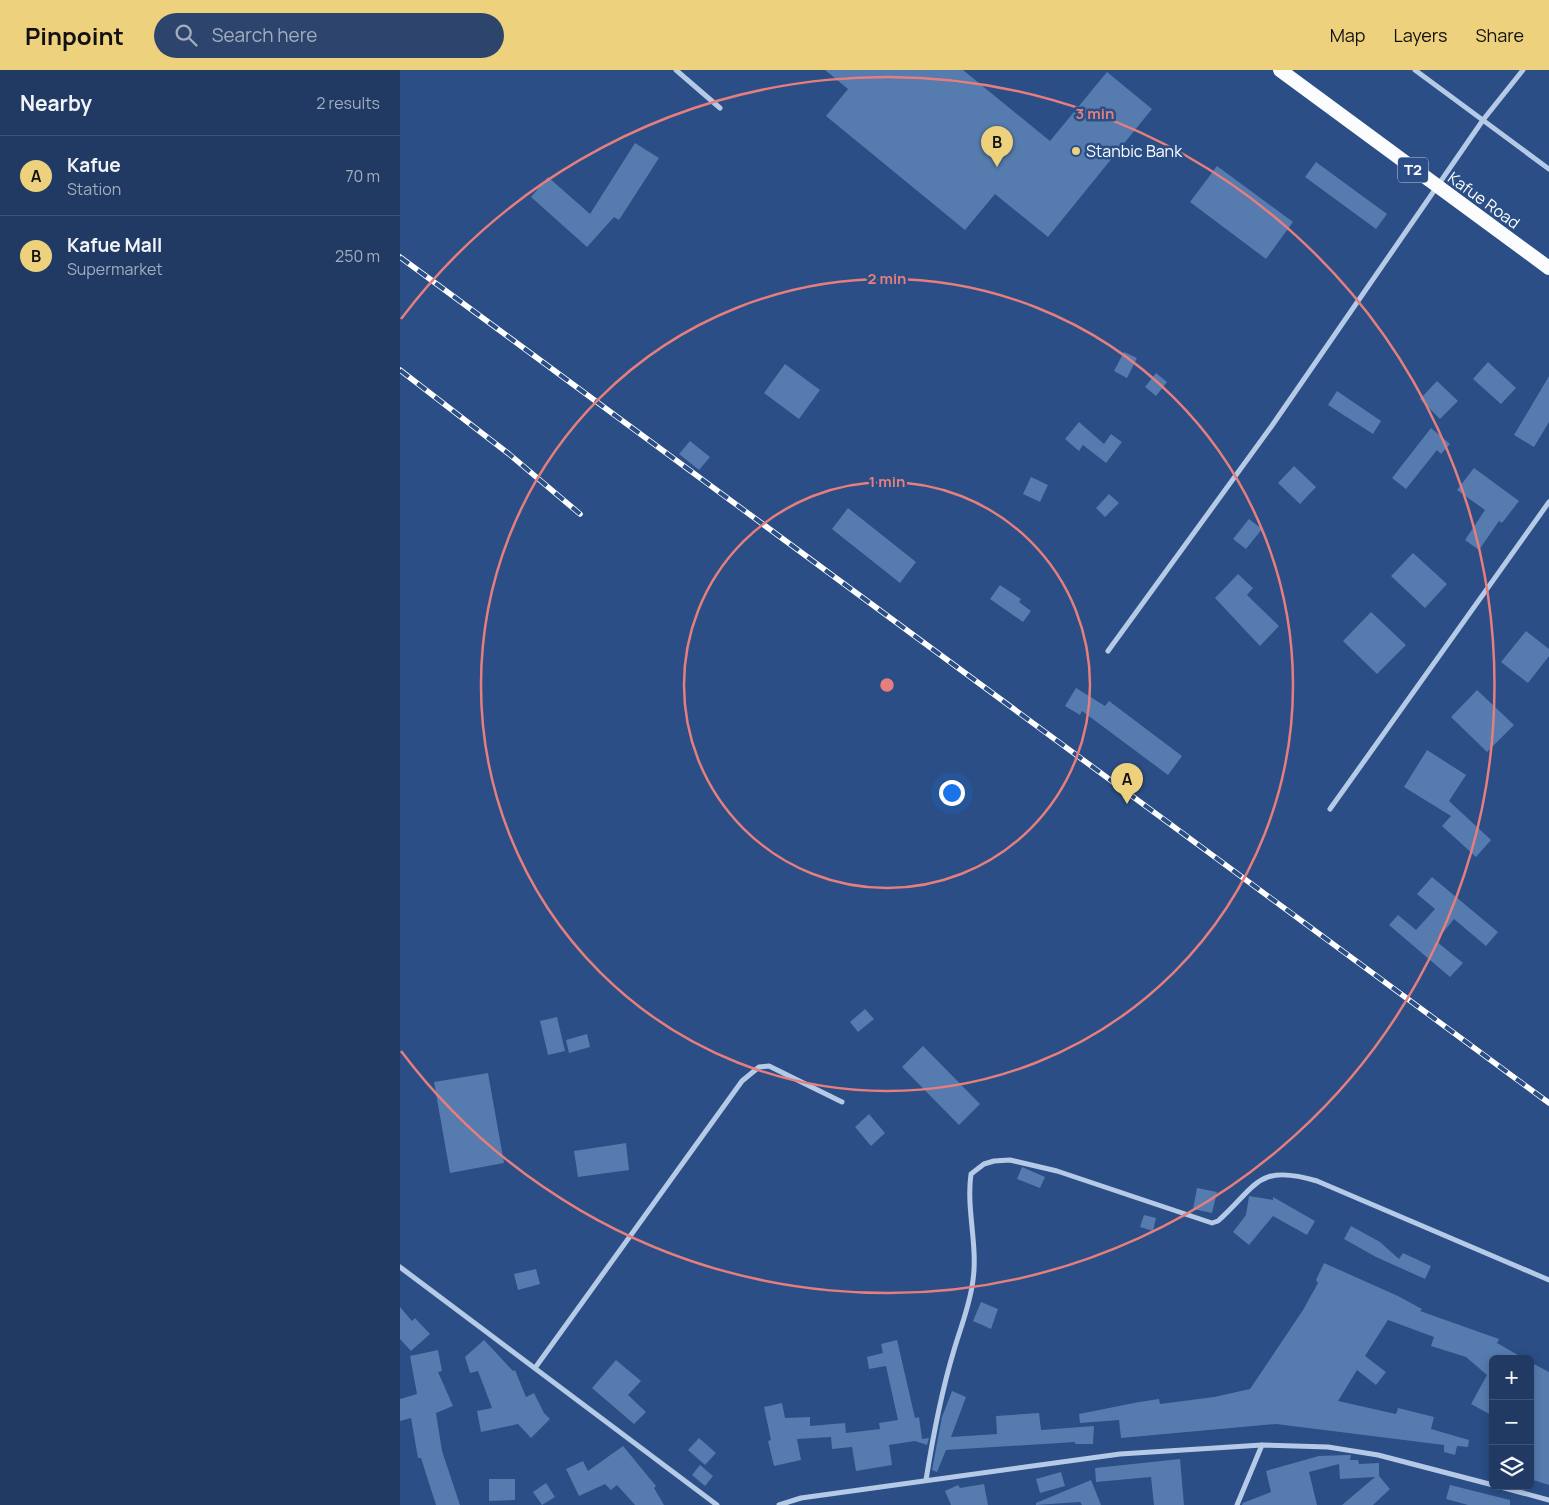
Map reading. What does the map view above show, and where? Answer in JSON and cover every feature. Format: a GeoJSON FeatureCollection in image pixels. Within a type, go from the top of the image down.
{"type":"FeatureCollection","features":[{"type":"Feature","properties":{"kind":"highway","name":"Kafue Road"},"geometry":{"type":"LineString","coordinates":[[1280,70],[1436,187],[1549,268]]}},
{"type":"Feature","properties":{"kind":"street"},"geometry":{"type":"LineString","coordinates":[[676,70],[720,108]]}},
{"type":"Feature","properties":{"kind":"street"},"geometry":{"type":"LineString","coordinates":[[1415,70],[1549,169]]}},
{"type":"Feature","properties":{"kind":"street"},"geometry":{"type":"LineString","coordinates":[[1108,651],[1271,427],[1483,120],[1523,70]]}},
{"type":"Feature","properties":{"kind":"street"},"geometry":{"type":"LineString","coordinates":[[1330,809],[1549,502]]}},
{"type":"Feature","properties":{"kind":"street"},"geometry":{"type":"LineString","coordinates":[[535,1368],[742,1081],[759,1067],[769,1066],[842,1102]]}},
{"type":"Feature","properties":{"kind":"street"},"geometry":{"type":"LineString","coordinates":[[926,1480],[936,1415],[954,1348],[966,1316],[974,1280],[975,1255],[969,1191],[971,1174],[984,1164],[1010,1160],[1057,1170],[1212,1223],[1218,1221],[1252,1185],[1264,1178],[1289,1174],[1300,1176],[1317,1180],[1549,1280]]}},
{"type":"Feature","properties":{"kind":"street"},"geometry":{"type":"LineString","coordinates":[[400,1267],[717,1505]]}},
{"type":"Feature","properties":{"kind":"street"},"geometry":{"type":"LineString","coordinates":[[1237,1505],[1262,1445]]}},
{"type":"Feature","properties":{"kind":"street"},"geometry":{"type":"LineString","coordinates":[[778,1505],[801,1498],[1120,1454],[1262,1445],[1328,1448],[1378,1455],[1489,1484]]}},
{"type":"Feature","properties":{"kind":"street"},"geometry":{"type":"LineString","coordinates":[[1512,1490],[1549,1500]]}},
{"type":"Feature","properties":{"kind":"building"},"geometry":{"type":"Polygon","coordinates":[[[825,70],[963,70],[1050,141],[1107,72],[1152,109],[1048,237],[995,194],[965,230],[826,116],[848,89],[825,70]]]}},
{"type":"Feature","properties":{"kind":"building"},"geometry":{"type":"Polygon","coordinates":[[[635,143],[659,158],[619,220],[614,217],[587,247],[531,197],[548,177],[590,214],[635,143]]]}},
{"type":"Feature","properties":{"kind":"building"},"geometry":{"type":"Polygon","coordinates":[[[1316,162],[1387,214],[1376,229],[1305,177],[1316,162]]]}},
{"type":"Feature","properties":{"kind":"building"},"geometry":{"type":"Polygon","coordinates":[[[1217,166],[1293,222],[1266,259],[1190,202],[1217,166]]]}},
{"type":"Feature","properties":{"kind":"building"},"geometry":{"type":"Polygon","coordinates":[[[1124,352],[1137,358],[1127,378],[1114,371],[1124,352]]]}},
{"type":"Feature","properties":{"kind":"building"},"geometry":{"type":"Polygon","coordinates":[[[1488,362],[1516,388],[1501,404],[1473,379],[1488,362]]]}},
{"type":"Feature","properties":{"kind":"building"},"geometry":{"type":"Polygon","coordinates":[[[785,364],[820,390],[799,419],[764,393],[785,364]]]}},
{"type":"Feature","properties":{"kind":"building"},"geometry":{"type":"Polygon","coordinates":[[[1156,373],[1167,382],[1156,396],[1145,387],[1156,373]]]}},
{"type":"Feature","properties":{"kind":"building"},"geometry":{"type":"Polygon","coordinates":[[[1549,376],[1549,422],[1534,447],[1514,435],[1549,376]]]}},
{"type":"Feature","properties":{"kind":"building"},"geometry":{"type":"Polygon","coordinates":[[[1437,381],[1458,401],[1440,419],[1420,399],[1437,381]]]}},
{"type":"Feature","properties":{"kind":"building"},"geometry":{"type":"Polygon","coordinates":[[[1337,391],[1381,421],[1373,434],[1328,405],[1337,391]]]}},
{"type":"Feature","properties":{"kind":"building"},"geometry":{"type":"Polygon","coordinates":[[[1079,422],[1104,444],[1111,434],[1122,442],[1106,463],[1083,445],[1079,451],[1065,439],[1079,422]]]}},
{"type":"Feature","properties":{"kind":"building"},"geometry":{"type":"Polygon","coordinates":[[[1431,428],[1450,444],[1441,454],[1437,450],[1406,489],[1392,478],[1431,428]]]}},
{"type":"Feature","properties":{"kind":"building"},"geometry":{"type":"Polygon","coordinates":[[[690,441],[710,457],[699,470],[679,454],[690,441]]]}},
{"type":"Feature","properties":{"kind":"building"},"geometry":{"type":"Polygon","coordinates":[[[1294,466],[1316,487],[1300,504],[1278,483],[1294,466]]]}},
{"type":"Feature","properties":{"kind":"building"},"geometry":{"type":"Polygon","coordinates":[[[1474,468],[1519,501],[1502,523],[1499,521],[1479,550],[1465,540],[1485,510],[1457,490],[1474,468]]]}},
{"type":"Feature","properties":{"kind":"building"},"geometry":{"type":"Polygon","coordinates":[[[1031,477],[1048,485],[1040,502],[1023,494],[1031,477]]]}},
{"type":"Feature","properties":{"kind":"building"},"geometry":{"type":"Polygon","coordinates":[[[1109,494],[1119,503],[1105,517],[1096,508],[1109,494]]]}},
{"type":"Feature","properties":{"kind":"building"},"geometry":{"type":"Polygon","coordinates":[[[848,508],[916,562],[900,583],[832,529],[848,508]]]}},
{"type":"Feature","properties":{"kind":"building"},"geometry":{"type":"Polygon","coordinates":[[[1249,519],[1262,529],[1246,549],[1233,539],[1249,519]]]}},
{"type":"Feature","properties":{"kind":"building"},"geometry":{"type":"Polygon","coordinates":[[[1413,553],[1447,584],[1425,608],[1391,576],[1413,553]]]}},
{"type":"Feature","properties":{"kind":"building"},"geometry":{"type":"Polygon","coordinates":[[[1238,574],[1253,588],[1247,595],[1279,626],[1260,646],[1215,598],[1238,574]]]}},
{"type":"Feature","properties":{"kind":"building"},"geometry":{"type":"Polygon","coordinates":[[[1000,585],[1021,599],[1019,602],[1031,611],[1023,622],[990,599],[1000,585]]]}},
{"type":"Feature","properties":{"kind":"building"},"geometry":{"type":"Polygon","coordinates":[[[1371,612],[1406,645],[1377,674],[1343,641],[1371,612]]]}},
{"type":"Feature","properties":{"kind":"building"},"geometry":{"type":"Polygon","coordinates":[[[1526,631],[1549,649],[1549,656],[1528,683],[1501,662],[1526,631]]]}},
{"type":"Feature","properties":{"kind":"building"},"geometry":{"type":"Polygon","coordinates":[[[1076,688],[1105,706],[1109,701],[1182,756],[1168,775],[1082,711],[1080,715],[1065,706],[1076,688]]]}},
{"type":"Feature","properties":{"kind":"building"},"geometry":{"type":"Polygon","coordinates":[[[1477,690],[1514,725],[1487,752],[1451,717],[1477,690]]]}},
{"type":"Feature","properties":{"kind":"building"},"geometry":{"type":"Polygon","coordinates":[[[1427,750],[1466,775],[1449,801],[1491,840],[1476,857],[1442,826],[1451,816],[1404,787],[1427,750]]]}},
{"type":"Feature","properties":{"kind":"building"},"geometry":{"type":"Polygon","coordinates":[[[1432,877],[1498,932],[1486,946],[1454,919],[1436,941],[1463,963],[1450,977],[1389,925],[1398,915],[1416,930],[1435,909],[1417,894],[1432,877]]]}},
{"type":"Feature","properties":{"kind":"building"},"geometry":{"type":"Polygon","coordinates":[[[865,1009],[874,1019],[858,1032],[850,1022],[865,1009]]]}},
{"type":"Feature","properties":{"kind":"building"},"geometry":{"type":"Polygon","coordinates":[[[557,1017],[565,1051],[548,1055],[540,1021],[557,1017]]]}},
{"type":"Feature","properties":{"kind":"building"},"geometry":{"type":"Polygon","coordinates":[[[587,1034],[590,1047],[569,1053],[566,1040],[587,1034]]]}},
{"type":"Feature","properties":{"kind":"building"},"geometry":{"type":"Polygon","coordinates":[[[923,1046],[980,1104],[959,1125],[902,1067],[923,1046]]]}},
{"type":"Feature","properties":{"kind":"building"},"geometry":{"type":"Polygon","coordinates":[[[488,1073],[504,1163],[450,1173],[434,1082],[488,1073]]]}},
{"type":"Feature","properties":{"kind":"building"},"geometry":{"type":"Polygon","coordinates":[[[869,1114],[885,1133],[871,1146],[855,1127],[869,1114]]]}},
{"type":"Feature","properties":{"kind":"building"},"geometry":{"type":"Polygon","coordinates":[[[626,1143],[629,1170],[578,1177],[574,1151],[626,1143]]]}},
{"type":"Feature","properties":{"kind":"building"},"geometry":{"type":"Polygon","coordinates":[[[1022,1167],[1045,1177],[1040,1188],[1017,1179],[1022,1167]]]}},
{"type":"Feature","properties":{"kind":"building"},"geometry":{"type":"Polygon","coordinates":[[[1197,1188],[1217,1192],[1212,1213],[1193,1209],[1197,1188]]]}},
{"type":"Feature","properties":{"kind":"building"},"geometry":{"type":"Polygon","coordinates":[[[1249,1196],[1273,1200],[1273,1197],[1315,1221],[1307,1235],[1273,1216],[1249,1245],[1233,1232],[1246,1215],[1249,1196]]]}},
{"type":"Feature","properties":{"kind":"building"},"geometry":{"type":"Polygon","coordinates":[[[1144,1215],[1156,1218],[1153,1231],[1140,1227],[1144,1215]]]}},
{"type":"Feature","properties":{"kind":"building"},"geometry":{"type":"Polygon","coordinates":[[[1351,1226],[1380,1242],[1399,1259],[1403,1253],[1431,1266],[1425,1279],[1376,1257],[1344,1239],[1351,1226]]]}},
{"type":"Feature","properties":{"kind":"building"},"geometry":{"type":"Polygon","coordinates":[[[1324,1263],[1398,1296],[1422,1309],[1420,1311],[1499,1339],[1497,1343],[1518,1355],[1489,1355],[1489,1414],[1471,1404],[1487,1375],[1466,1357],[1431,1346],[1434,1337],[1388,1320],[1365,1356],[1386,1372],[1376,1385],[1357,1370],[1338,1401],[1396,1414],[1398,1408],[1434,1417],[1431,1429],[1469,1440],[1468,1447],[1457,1446],[1455,1455],[1444,1452],[1444,1445],[1276,1424],[1121,1438],[1119,1420],[1080,1423],[1079,1414],[1139,1402],[1159,1399],[1160,1404],[1214,1397],[1250,1389],[1303,1310],[1318,1283],[1316,1280],[1324,1263]]]}},
{"type":"Feature","properties":{"kind":"building"},"geometry":{"type":"Polygon","coordinates":[[[536,1269],[540,1284],[518,1290],[514,1274],[536,1269]]]}},
{"type":"Feature","properties":{"kind":"building"},"geometry":{"type":"Polygon","coordinates":[[[981,1302],[998,1309],[991,1329],[973,1321],[981,1302]]]}},
{"type":"Feature","properties":{"kind":"building"},"geometry":{"type":"Polygon","coordinates":[[[400,1307],[412,1321],[415,1318],[430,1334],[411,1351],[400,1339],[400,1307]]]}},
{"type":"Feature","properties":{"kind":"building"},"geometry":{"type":"Polygon","coordinates":[[[484,1340],[513,1371],[515,1370],[526,1397],[534,1393],[544,1413],[550,1419],[531,1438],[518,1424],[481,1432],[477,1411],[492,1408],[478,1371],[470,1373],[465,1357],[484,1340]]]}},
{"type":"Feature","properties":{"kind":"building"},"geometry":{"type":"Polygon","coordinates":[[[897,1340],[915,1418],[919,1417],[922,1439],[929,1438],[927,1445],[915,1441],[889,1445],[892,1465],[856,1471],[852,1447],[832,1449],[831,1437],[797,1439],[801,1460],[774,1466],[768,1441],[771,1440],[764,1407],[782,1403],[785,1418],[810,1417],[810,1426],[845,1423],[846,1433],[880,1429],[879,1423],[898,1420],[886,1366],[869,1369],[867,1357],[883,1353],[881,1344],[897,1340]]]}},
{"type":"Feature","properties":{"kind":"building"},"geometry":{"type":"Polygon","coordinates":[[[438,1350],[442,1371],[438,1372],[453,1406],[436,1413],[442,1451],[460,1505],[436,1505],[421,1458],[418,1458],[411,1418],[400,1421],[400,1399],[417,1394],[410,1356],[438,1350]]]}},
{"type":"Feature","properties":{"kind":"building"},"geometry":{"type":"Polygon","coordinates":[[[616,1360],[641,1381],[628,1395],[646,1412],[634,1424],[592,1388],[616,1360]]]}},
{"type":"Feature","properties":{"kind":"building"},"geometry":{"type":"Polygon","coordinates":[[[1534,1364],[1549,1372],[1549,1485],[1534,1480],[1534,1364]]]}},
{"type":"Feature","properties":{"kind":"building"},"geometry":{"type":"Polygon","coordinates":[[[952,1391],[966,1397],[951,1437],[997,1434],[996,1416],[1039,1413],[1041,1430],[1094,1426],[1093,1444],[1075,1444],[1075,1442],[946,1450],[937,1472],[932,1470],[942,1417],[952,1391]]]}},
{"type":"Feature","properties":{"kind":"building"},"geometry":{"type":"Polygon","coordinates":[[[699,1438],[716,1453],[705,1465],[688,1450],[699,1438]]]}},
{"type":"Feature","properties":{"kind":"building"},"geometry":{"type":"Polygon","coordinates":[[[623,1446],[656,1486],[654,1488],[664,1505],[635,1505],[617,1485],[611,1490],[605,1484],[579,1496],[566,1469],[583,1461],[588,1471],[623,1446]]]}},
{"type":"Feature","properties":{"kind":"building"},"geometry":{"type":"Polygon","coordinates":[[[1351,1455],[1350,1460],[1358,1460],[1359,1464],[1379,1463],[1379,1476],[1390,1489],[1373,1505],[1342,1505],[1375,1477],[1340,1479],[1339,1464],[1309,1472],[1317,1505],[1242,1505],[1271,1492],[1266,1471],[1319,1456],[1351,1455]]]}},
{"type":"Feature","properties":{"kind":"building"},"geometry":{"type":"Polygon","coordinates":[[[1180,1459],[1184,1505],[1154,1505],[1151,1477],[1096,1482],[1095,1468],[1180,1459]]]}},
{"type":"Feature","properties":{"kind":"building"},"geometry":{"type":"Polygon","coordinates":[[[700,1465],[713,1476],[705,1486],[692,1475],[700,1465]]]}},
{"type":"Feature","properties":{"kind":"building"},"geometry":{"type":"Polygon","coordinates":[[[1061,1472],[1065,1486],[1040,1493],[1036,1479],[1061,1472]]]}},
{"type":"Feature","properties":{"kind":"building"},"geometry":{"type":"Polygon","coordinates":[[[489,1479],[515,1479],[515,1500],[489,1501],[489,1479]]]}},
{"type":"Feature","properties":{"kind":"building"},"geometry":{"type":"Polygon","coordinates":[[[1091,1480],[1101,1505],[1082,1505],[1080,1502],[1036,1505],[1036,1503],[1091,1480]]]}},
{"type":"Feature","properties":{"kind":"building"},"geometry":{"type":"Polygon","coordinates":[[[546,1483],[555,1497],[542,1505],[533,1492],[546,1483]]]}},
{"type":"Feature","properties":{"kind":"building"},"geometry":{"type":"Polygon","coordinates":[[[984,1484],[988,1505],[951,1505],[945,1491],[958,1485],[960,1488],[984,1484]]]}},
{"type":"Feature","properties":{"kind":"building"},"geometry":{"type":"Polygon","coordinates":[[[1450,1485],[1510,1500],[1510,1505],[1468,1505],[1446,1499],[1450,1485]]]}},
{"type":"Feature","properties":{"kind":"railway"},"geometry":{"type":"LineString","coordinates":[[400,257],[1549,1103]]}},
{"type":"Feature","properties":{"kind":"railway"},"geometry":{"type":"LineString","coordinates":[[400,370],[509,454],[580,514]]}},
{"type":"Feature","properties":{"kind":"place","name":"Stanbic Bank"},"geometry":{"type":"Point","coordinates":[1076,151]}},
{"type":"Feature","properties":{"kind":"place","name":"Kafue Mall"},"geometry":{"type":"Point","coordinates":[997,167]}},
{"type":"Feature","properties":{"kind":"place","name":"Kafue"},"geometry":{"type":"Point","coordinates":[1127,804]}}]}
